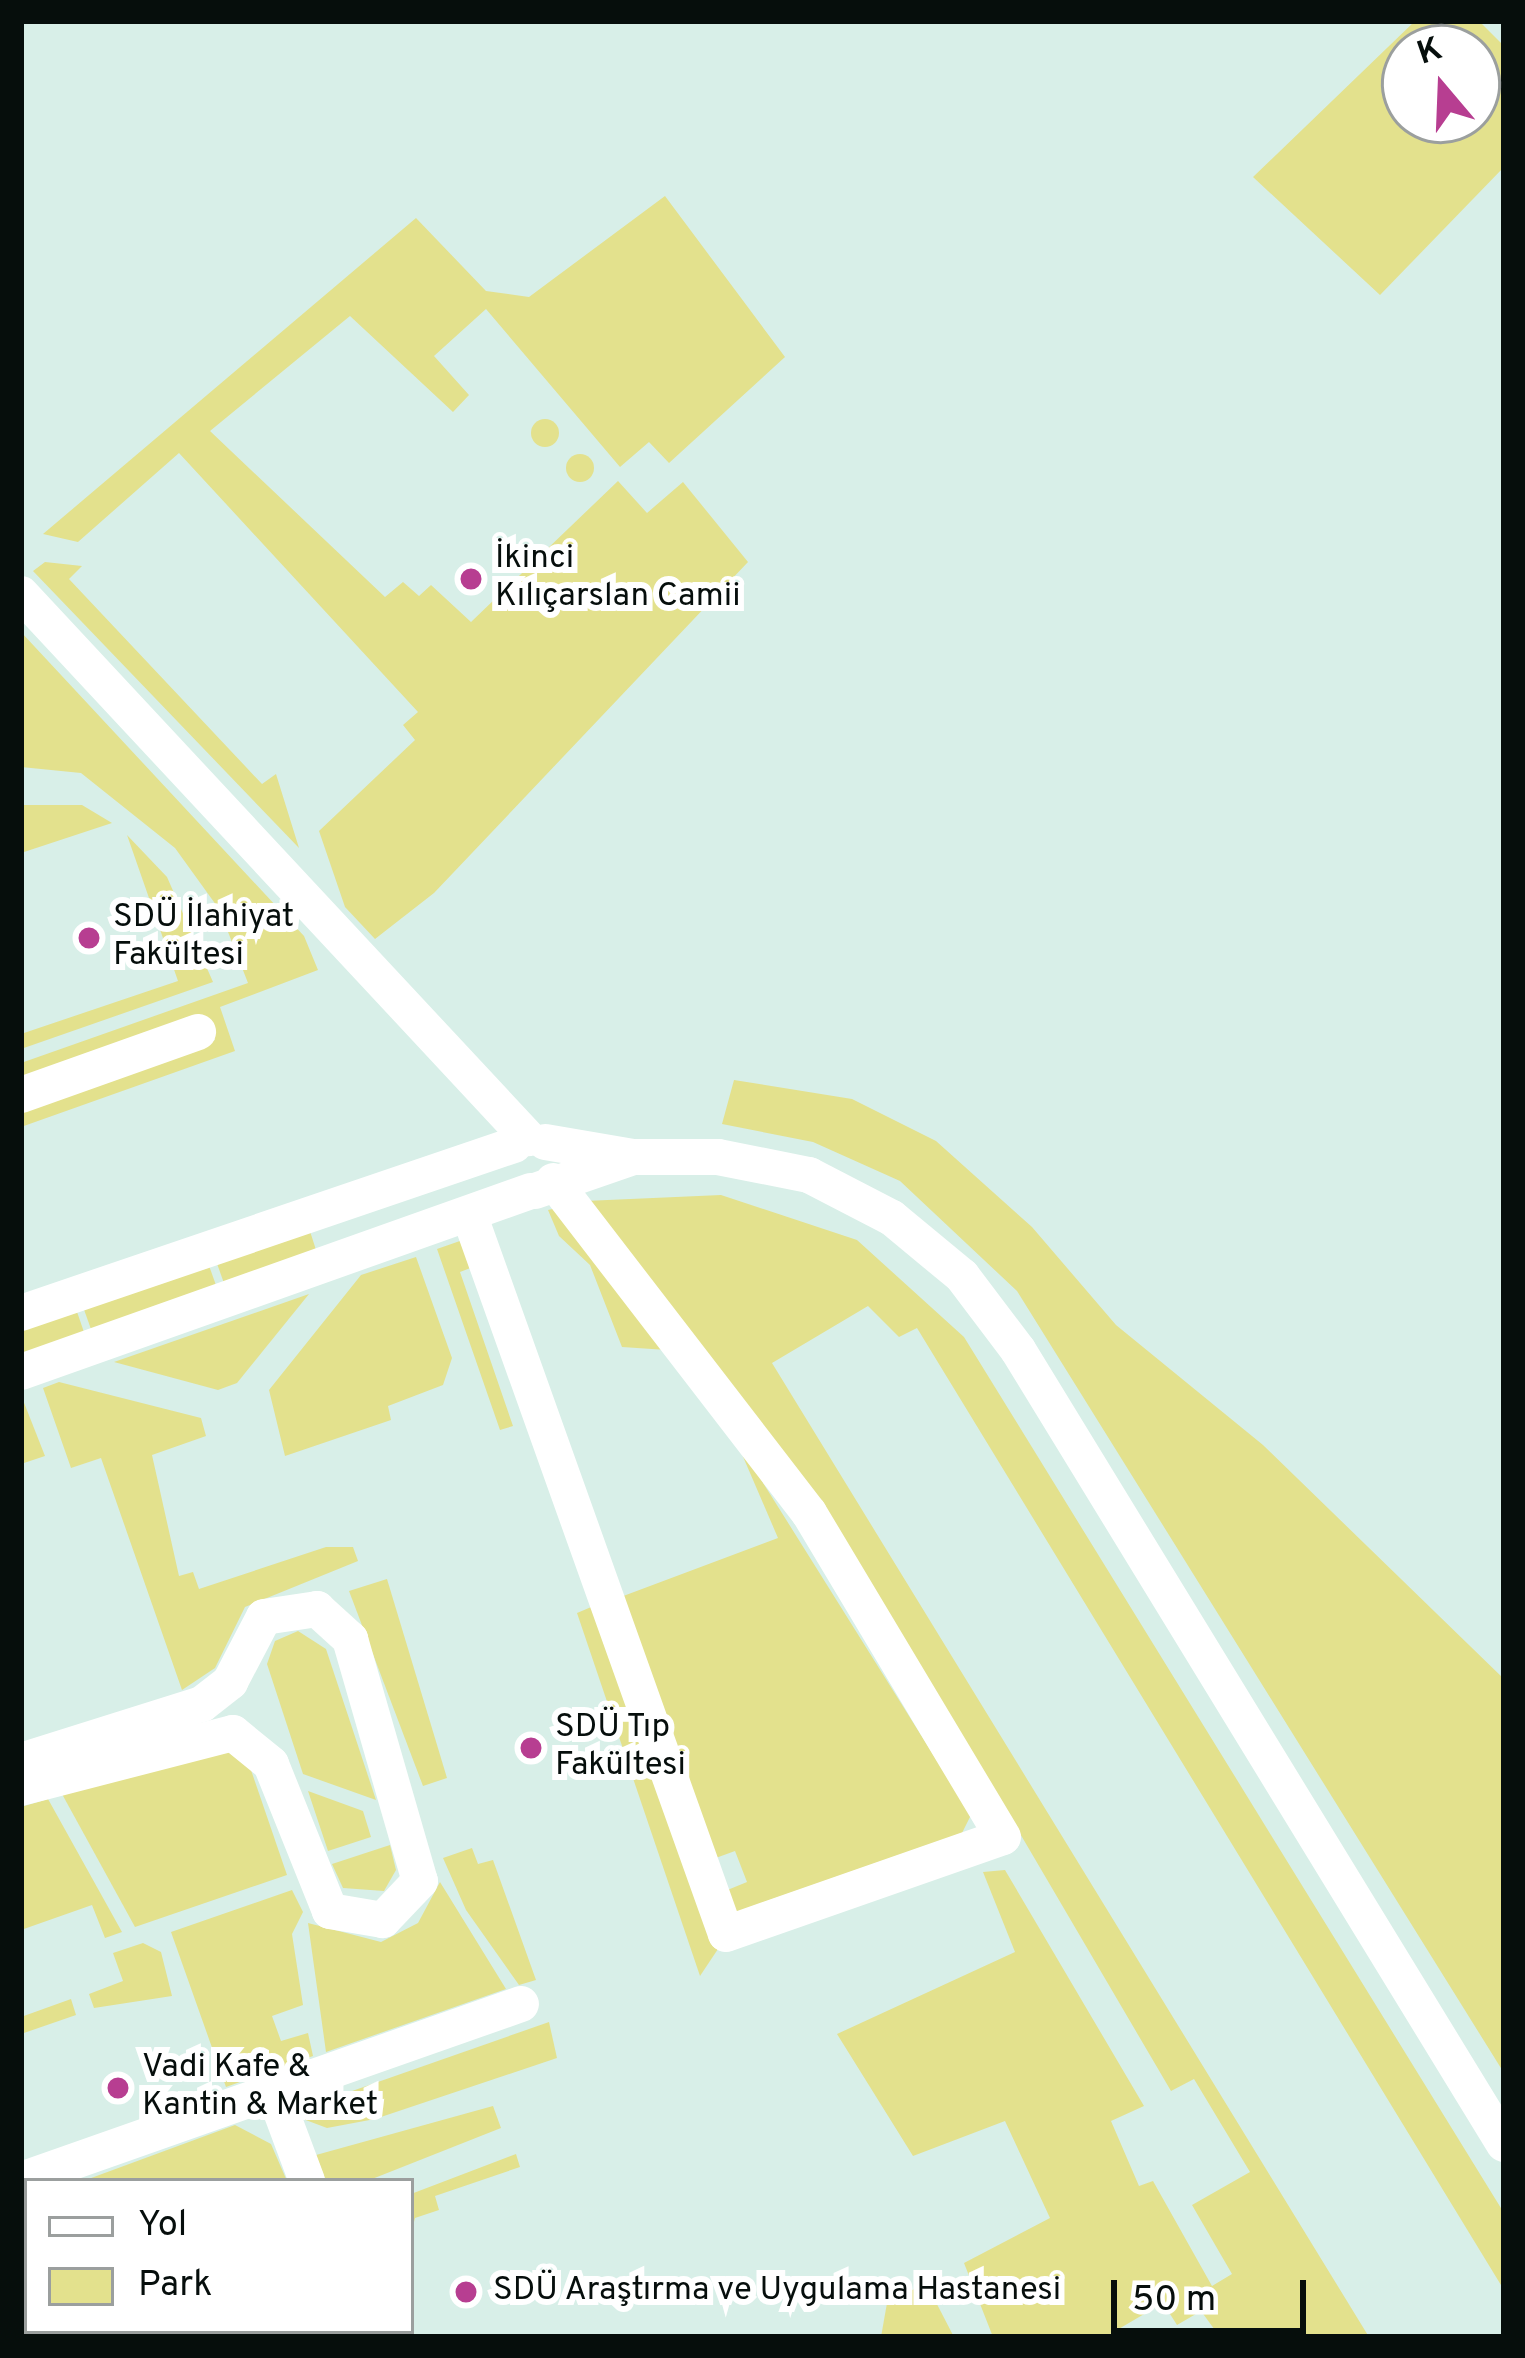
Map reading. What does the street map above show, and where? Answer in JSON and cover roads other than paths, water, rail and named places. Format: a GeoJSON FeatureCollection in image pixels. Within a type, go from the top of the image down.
{"type":"FeatureCollection","features":[{"type":"Feature","properties":{"kind":"street"},"geometry":{"type":"LineString","coordinates":[[21,594],[529,1141],[558,1164],[542,1186]]}},
{"type":"Feature","properties":{"kind":"street"},"geometry":{"type":"LineString","coordinates":[[21,1095],[198,1033]]}},
{"type":"Feature","properties":{"kind":"street"},"geometry":{"type":"LineString","coordinates":[[469,1214],[726,1934],[1003,1837],[809,1513],[542,1186],[505,1170],[529,1141]]}},
{"type":"Feature","properties":{"kind":"street"},"geometry":{"type":"LineString","coordinates":[[21,1313],[529,1141],[633,1157],[718,1157],[809,1175],[892,1217],[962,1276],[1018,1350],[1504,2144]]}},
{"type":"Feature","properties":{"kind":"street"},"geometry":{"type":"LineString","coordinates":[[21,1372],[633,1157]]}},
{"type":"Feature","properties":{"kind":"street"},"geometry":{"type":"LineString","coordinates":[[402,1183],[420,1231]]}},
{"type":"Feature","properties":{"kind":"street"},"geometry":{"type":"LineString","coordinates":[[21,1761],[217,1695],[272,1612],[308,1606],[340,1624],[420,1853],[406,1905],[365,1923],[324,1905],[271,1764],[233,1733],[217,1695]]}},
{"type":"Feature","properties":{"kind":"street"},"geometry":{"type":"LineString","coordinates":[[21,1788],[233,1733]]}},
{"type":"Feature","properties":{"kind":"street"},"geometry":{"type":"LineString","coordinates":[[27,2178],[521,2004]]}},
{"type":"Feature","properties":{"kind":"street"},"geometry":{"type":"LineString","coordinates":[[272,2090],[306,2178]]}},
{"type":"Feature","properties":{"kind":"place","name":"İkinci Kılıçarslan Camii"},"geometry":{"type":"Point","coordinates":[471,579]}},
{"type":"Feature","properties":{"kind":"place","name":"SDÜ İlahiyat Fakültesi"},"geometry":{"type":"Point","coordinates":[89,938]}},
{"type":"Feature","properties":{"kind":"place","name":"SDÜ Tıp Fakültesi"},"geometry":{"type":"Point","coordinates":[531,1748]}},
{"type":"Feature","properties":{"kind":"place","name":"Vadi Kafe & Kantin & Market"},"geometry":{"type":"Point","coordinates":[118,2088]}},
{"type":"Feature","properties":{"kind":"place","name":"SDÜ Araştırma ve Uygulama Hastanesi"},"geometry":{"type":"Point","coordinates":[466,2292]}}]}
